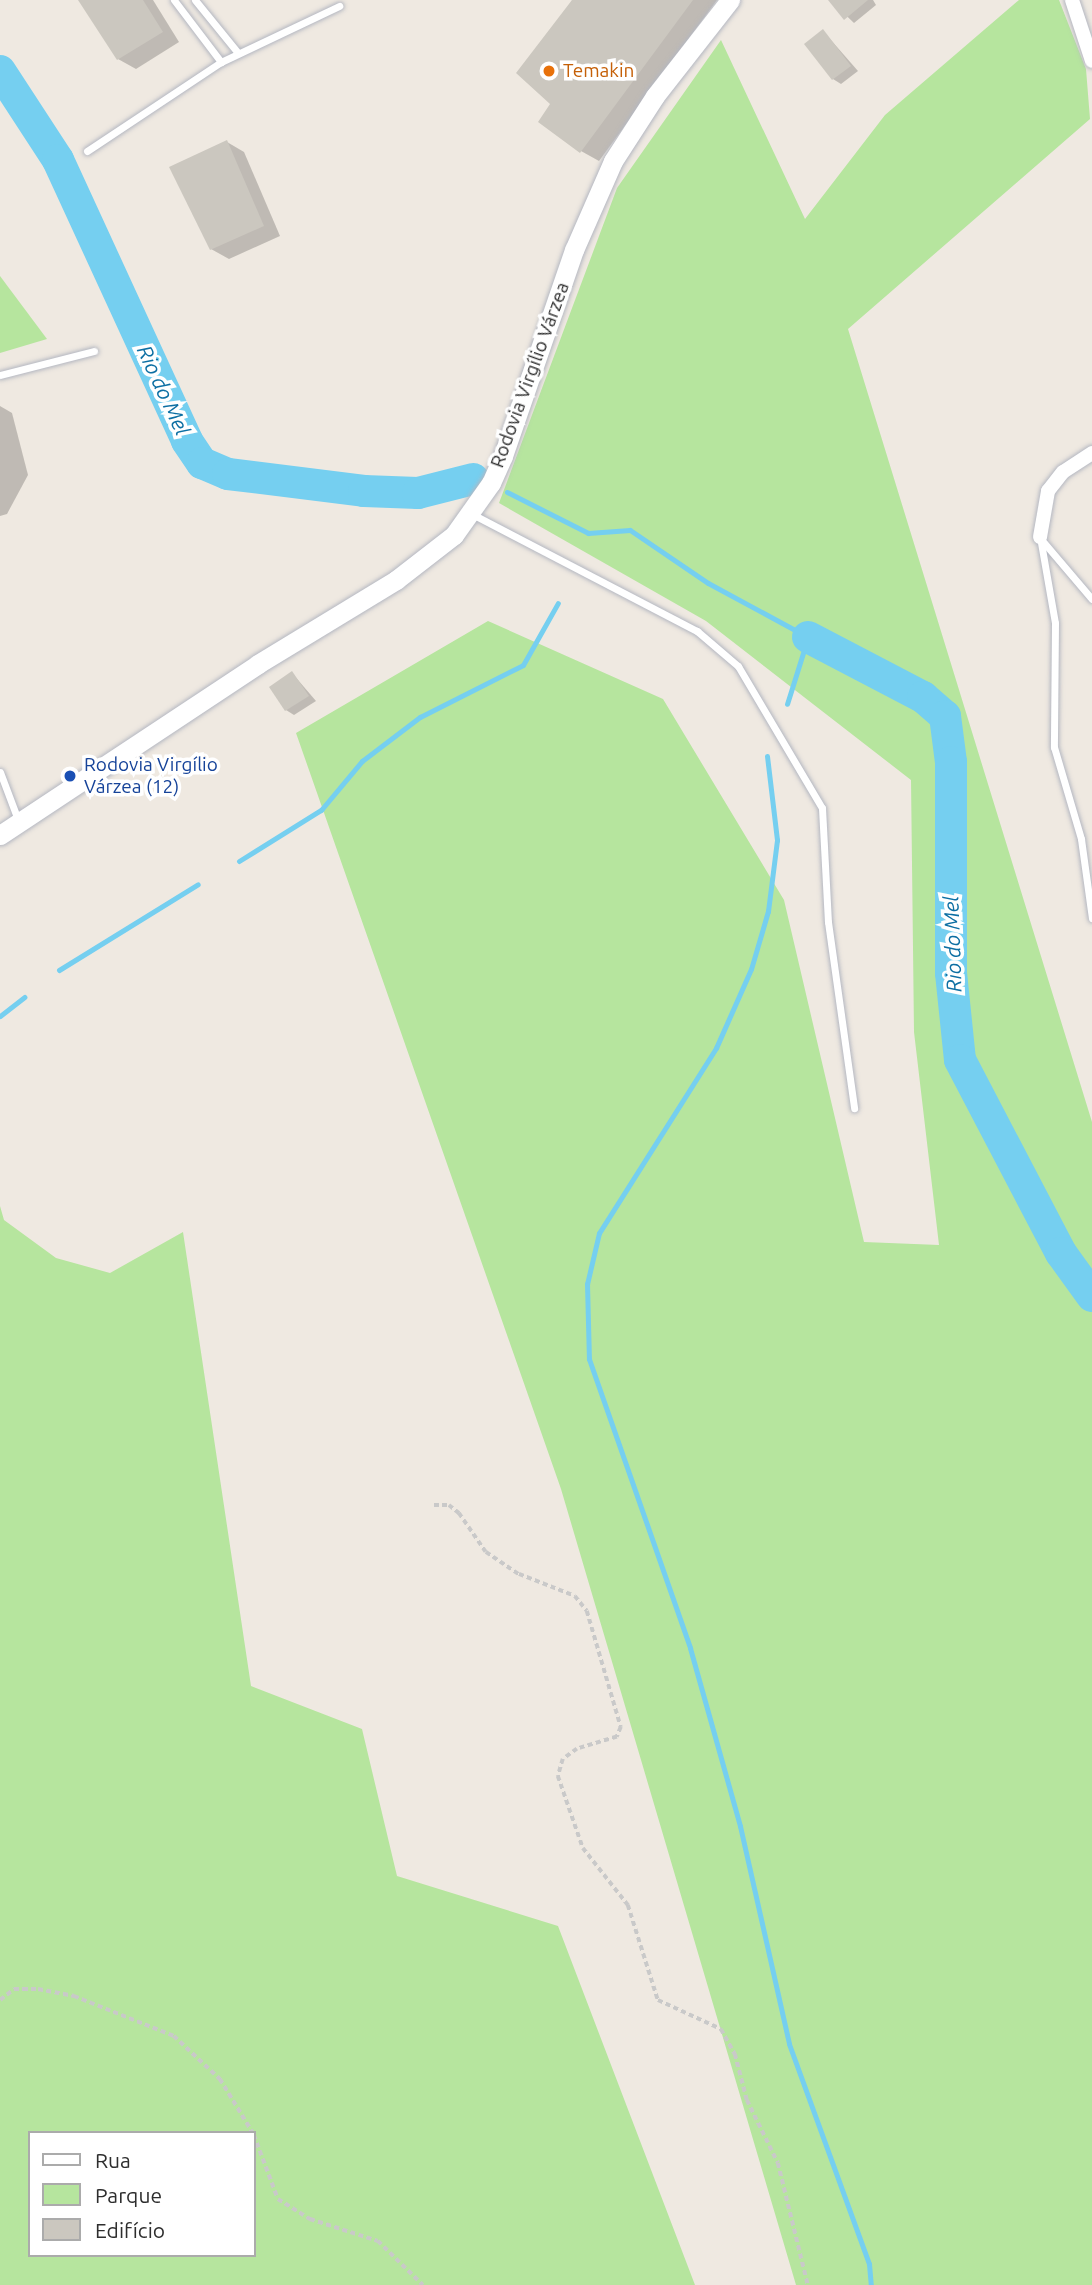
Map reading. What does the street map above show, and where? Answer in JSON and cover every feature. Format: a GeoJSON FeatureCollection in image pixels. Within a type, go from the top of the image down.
{"type":"FeatureCollection","features":[{"type":"Feature","properties":{"kind":"main road","name":"Rodovia Virgílio Várzea"},"geometry":{"type":"LineString","coordinates":[[0,835],[258,664],[396,580],[426,559],[471,513],[503,456],[603,180],[655,96],[730,0]]}},
{"type":"Feature","properties":{"kind":"street"},"geometry":{"type":"LineString","coordinates":[[1072,0],[1092,61]]}},
{"type":"Feature","properties":{"kind":"street"},"geometry":{"type":"LineString","coordinates":[[1040,537],[1048,491],[1063,472],[1092,453]]}},
{"type":"Feature","properties":{"kind":"lane"},"geometry":{"type":"LineString","coordinates":[[174,0],[221,62]]}},
{"type":"Feature","properties":{"kind":"lane"},"geometry":{"type":"LineString","coordinates":[[195,0],[238,53]]}},
{"type":"Feature","properties":{"kind":"lane"},"geometry":{"type":"LineString","coordinates":[[87,151],[221,62],[339,6]]}},
{"type":"Feature","properties":{"kind":"lane"},"geometry":{"type":"LineString","coordinates":[[0,375],[94,351]]}},
{"type":"Feature","properties":{"kind":"lane"},"geometry":{"type":"LineString","coordinates":[[471,513],[697,631],[738,666],[822,808],[828,922],[854,1108]]}},
{"type":"Feature","properties":{"kind":"lane"},"geometry":{"type":"LineString","coordinates":[[1040,537],[1092,599]]}},
{"type":"Feature","properties":{"kind":"lane"},"geometry":{"type":"LineString","coordinates":[[1040,537],[1055,623],[1055,747],[1081,839],[1092,918]]}},
{"type":"Feature","properties":{"kind":"lane"},"geometry":{"type":"LineString","coordinates":[[0,772],[19,822]]}},
{"type":"Feature","properties":{"kind":"path"},"geometry":{"type":"LineString","coordinates":[[434,1505],[449,1505],[459,1513],[486,1552],[519,1574],[575,1596],[587,1611],[621,1727],[617,1737],[578,1749],[563,1759],[558,1776],[583,1847],[628,1905],[658,2000],[721,2029],[735,2054],[747,2099],[778,2163],[808,2285]]}},
{"type":"Feature","properties":{"kind":"path"},"geometry":{"type":"LineString","coordinates":[[0,2000],[14,1989],[38,1989],[74,1996],[174,2036],[220,2079],[251,2131]]}},
{"type":"Feature","properties":{"kind":"path"},"geometry":{"type":"LineString","coordinates":[[256,2142],[278,2199],[310,2219],[378,2241],[424,2285]]}},
{"type":"Feature","properties":{"kind":"green space"},"geometry":{"type":"Polygon","coordinates":[[[1019,0],[1059,0],[1086,69],[1090,119],[848,329],[1092,1122],[1092,2285],[796,2285],[561,1489],[296,733],[488,621],[663,699],[784,900],[864,1242],[939,1245],[914,1032],[911,780],[706,621],[499,503],[617,188],[721,40],[805,219],[885,115],[1019,0]]]}},
{"type":"Feature","properties":{"kind":"green space"},"geometry":{"type":"Polygon","coordinates":[[[0,276],[47,339],[0,353],[0,276]]]}},
{"type":"Feature","properties":{"kind":"green space"},"geometry":{"type":"Polygon","coordinates":[[[0,1206],[4,1220],[56,1258],[110,1273],[183,1232],[251,1686],[362,1729],[397,1876],[558,1926],[695,2285],[0,2285],[0,1206]]]}},
{"type":"Feature","properties":{"kind":"building"},"geometry":{"type":"Polygon","coordinates":[[[78,0],[143,0],[163,32],[117,60],[78,0]]]}},
{"type":"Feature","properties":{"kind":"building"},"geometry":{"type":"Polygon","coordinates":[[[572,0],[693,0],[580,153],[538,122],[550,104],[516,73],[572,0]]]}},
{"type":"Feature","properties":{"kind":"building"},"geometry":{"type":"Polygon","coordinates":[[[828,0],[868,0],[844,20],[828,0]]]}},
{"type":"Feature","properties":{"kind":"building"},"geometry":{"type":"Polygon","coordinates":[[[823,29],[851,66],[832,80],[804,44],[823,29]]]}},
{"type":"Feature","properties":{"kind":"building"},"geometry":{"type":"Polygon","coordinates":[[[227,140],[264,226],[210,250],[169,167],[227,140]]]}},
{"type":"Feature","properties":{"kind":"building"},"geometry":{"type":"Polygon","coordinates":[[[292,671],[309,696],[285,711],[269,687],[292,671]]]}},
{"type":"Feature","properties":{"kind":"waterway","name":"Rio do Mel"},"geometry":{"type":"LineString","coordinates":[[0,71],[58,160],[187,441],[202,463],[228,474],[364,491],[418,493],[473,479]]}},
{"type":"Feature","properties":{"kind":"waterway"},"geometry":{"type":"LineString","coordinates":[[507,492],[588,533],[630,530],[708,583],[808,637],[787,704]]}},
{"type":"Feature","properties":{"kind":"waterway"},"geometry":{"type":"LineString","coordinates":[[239,861],[321,810],[362,761],[420,717],[523,665],[558,603]]}},
{"type":"Feature","properties":{"kind":"waterway","name":"Rio do Mel"},"geometry":{"type":"LineString","coordinates":[[808,637],[923,697],[945,716],[951,762],[951,973],[960,1060],[1061,1253],[1092,1296]]}},
{"type":"Feature","properties":{"kind":"waterway"},"geometry":{"type":"LineString","coordinates":[[767,756],[777,840],[768,911],[751,969],[716,1048],[599,1233],[587,1284],[589,1359],[690,1648],[740,1826],[789,2044],[869,2264],[871,2285]]}},
{"type":"Feature","properties":{"kind":"waterway"},"geometry":{"type":"LineString","coordinates":[[59,970],[198,884]]}},
{"type":"Feature","properties":{"kind":"waterway"},"geometry":{"type":"LineString","coordinates":[[0,1016],[24,997]]}},
{"type":"Feature","properties":{"kind":"place","name":"Temakin"},"geometry":{"type":"Point","coordinates":[549,71]}},
{"type":"Feature","properties":{"kind":"place","name":"Rodovia Virgílio Várzea (12)"},"geometry":{"type":"Point","coordinates":[70,776]}}]}
